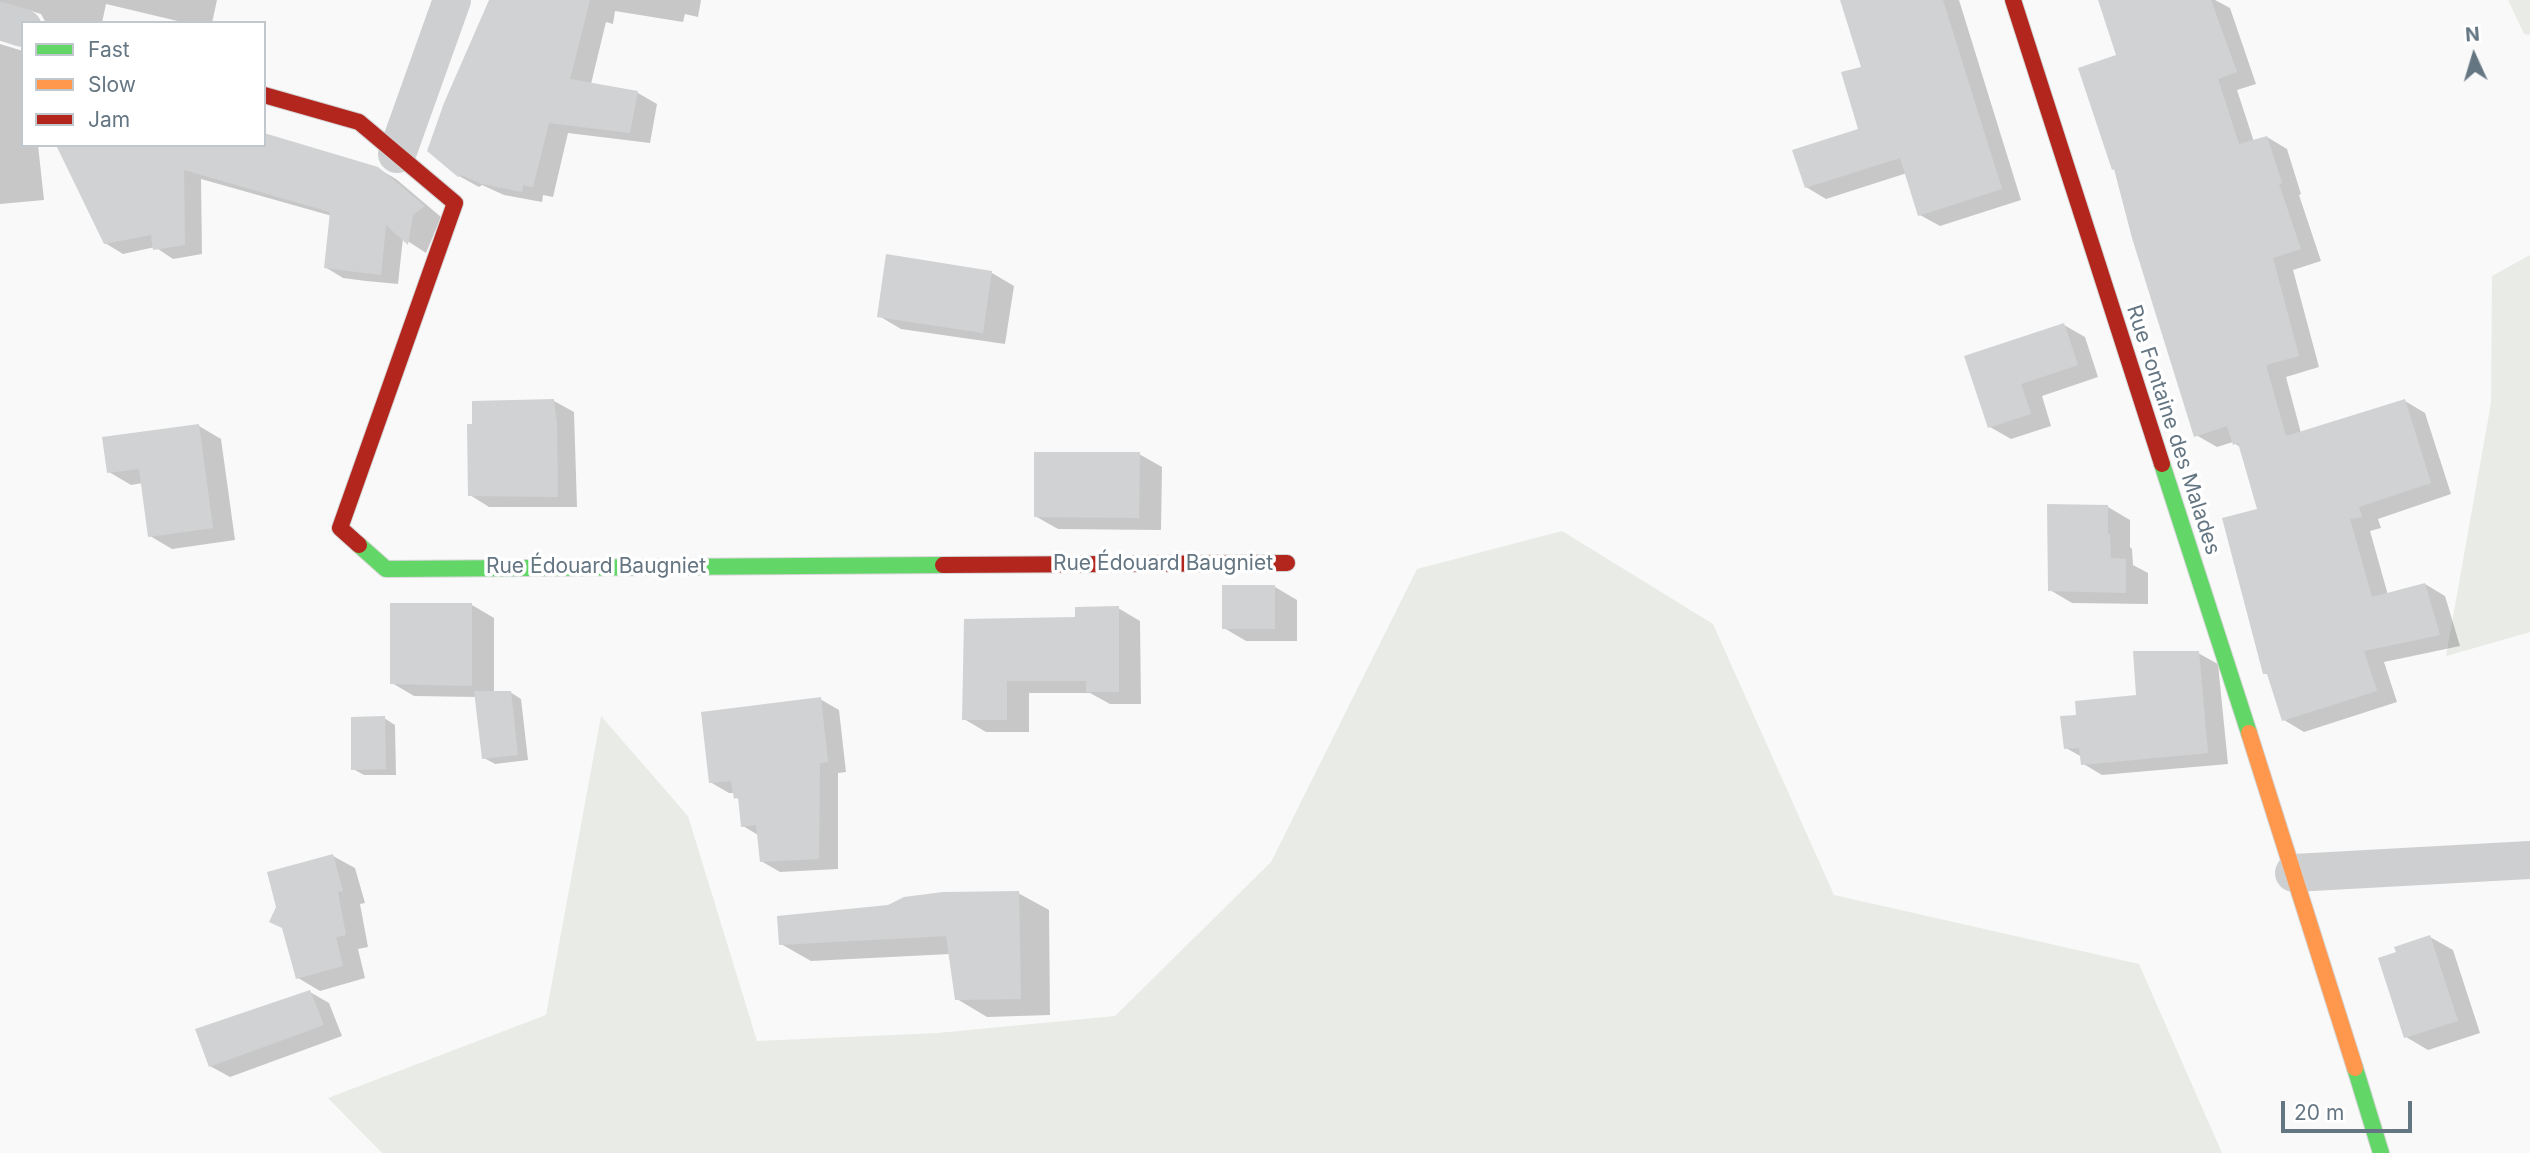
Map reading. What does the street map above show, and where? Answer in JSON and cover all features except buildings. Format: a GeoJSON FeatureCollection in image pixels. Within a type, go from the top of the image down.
{"type":"FeatureCollection","features":[{"type":"Feature","properties":{"kind":"street"},"geometry":{"type":"LineString","coordinates":[[397,154],[452,0]]}},
{"type":"Feature","properties":{"kind":"street","name":"Rue Fontaine des Malades"},"geometry":{"type":"LineString","coordinates":[[2013,0],[2294,873],[2381,1153]]}},
{"type":"Feature","properties":{"kind":"street"},"geometry":{"type":"LineString","coordinates":[[0,22],[21,27]]}},
{"type":"Feature","properties":{"kind":"street","name":"Rue Édouard Baugniet"},"geometry":{"type":"LineString","coordinates":[[266,96],[359,122],[455,203],[340,528],[386,569],[1287,563]]}},
{"type":"Feature","properties":{"kind":"street"},"geometry":{"type":"LineString","coordinates":[[2294,873],[2530,860]]}},
{"type":"Feature","properties":{"kind":"shaded area"},"geometry":{"type":"Polygon","coordinates":[[[2508,0],[2530,0],[2530,35],[2524,34],[2508,0]]]}},
{"type":"Feature","properties":{"kind":"shaded area"},"geometry":{"type":"Polygon","coordinates":[[[2530,255],[2530,632],[2446,656],[2491,403],[2492,276],[2530,255]]]}},
{"type":"Feature","properties":{"kind":"shaded area"},"geometry":{"type":"Polygon","coordinates":[[[1562,531],[1713,624],[1834,895],[2139,964],[2222,1153],[382,1153],[328,1098],[546,1015],[601,716],[688,816],[757,1041],[938,1033],[1115,1016],[1271,862],[1417,569],[1562,531]]]}},
{"type":"Feature","properties":{"kind":"traffic: fast"},"geometry":{"type":"LineString","coordinates":[[2162,464],[2249,733]]}},
{"type":"Feature","properties":{"kind":"traffic: fast"},"geometry":{"type":"LineString","coordinates":[[359,545],[386,569],[943,565]]}},
{"type":"Feature","properties":{"kind":"traffic: fast"},"geometry":{"type":"LineString","coordinates":[[2355,1068],[2381,1153]]}},
{"type":"Feature","properties":{"kind":"traffic: slow"},"geometry":{"type":"LineString","coordinates":[[2249,733],[2355,1068]]}},
{"type":"Feature","properties":{"kind":"traffic: jam"},"geometry":{"type":"LineString","coordinates":[[2013,0],[2162,464]]}},
{"type":"Feature","properties":{"kind":"traffic: jam"},"geometry":{"type":"LineString","coordinates":[[266,96],[359,122],[455,203],[340,528],[359,545]]}},
{"type":"Feature","properties":{"kind":"traffic: jam"},"geometry":{"type":"LineString","coordinates":[[943,565],[1287,563]]}}]}
